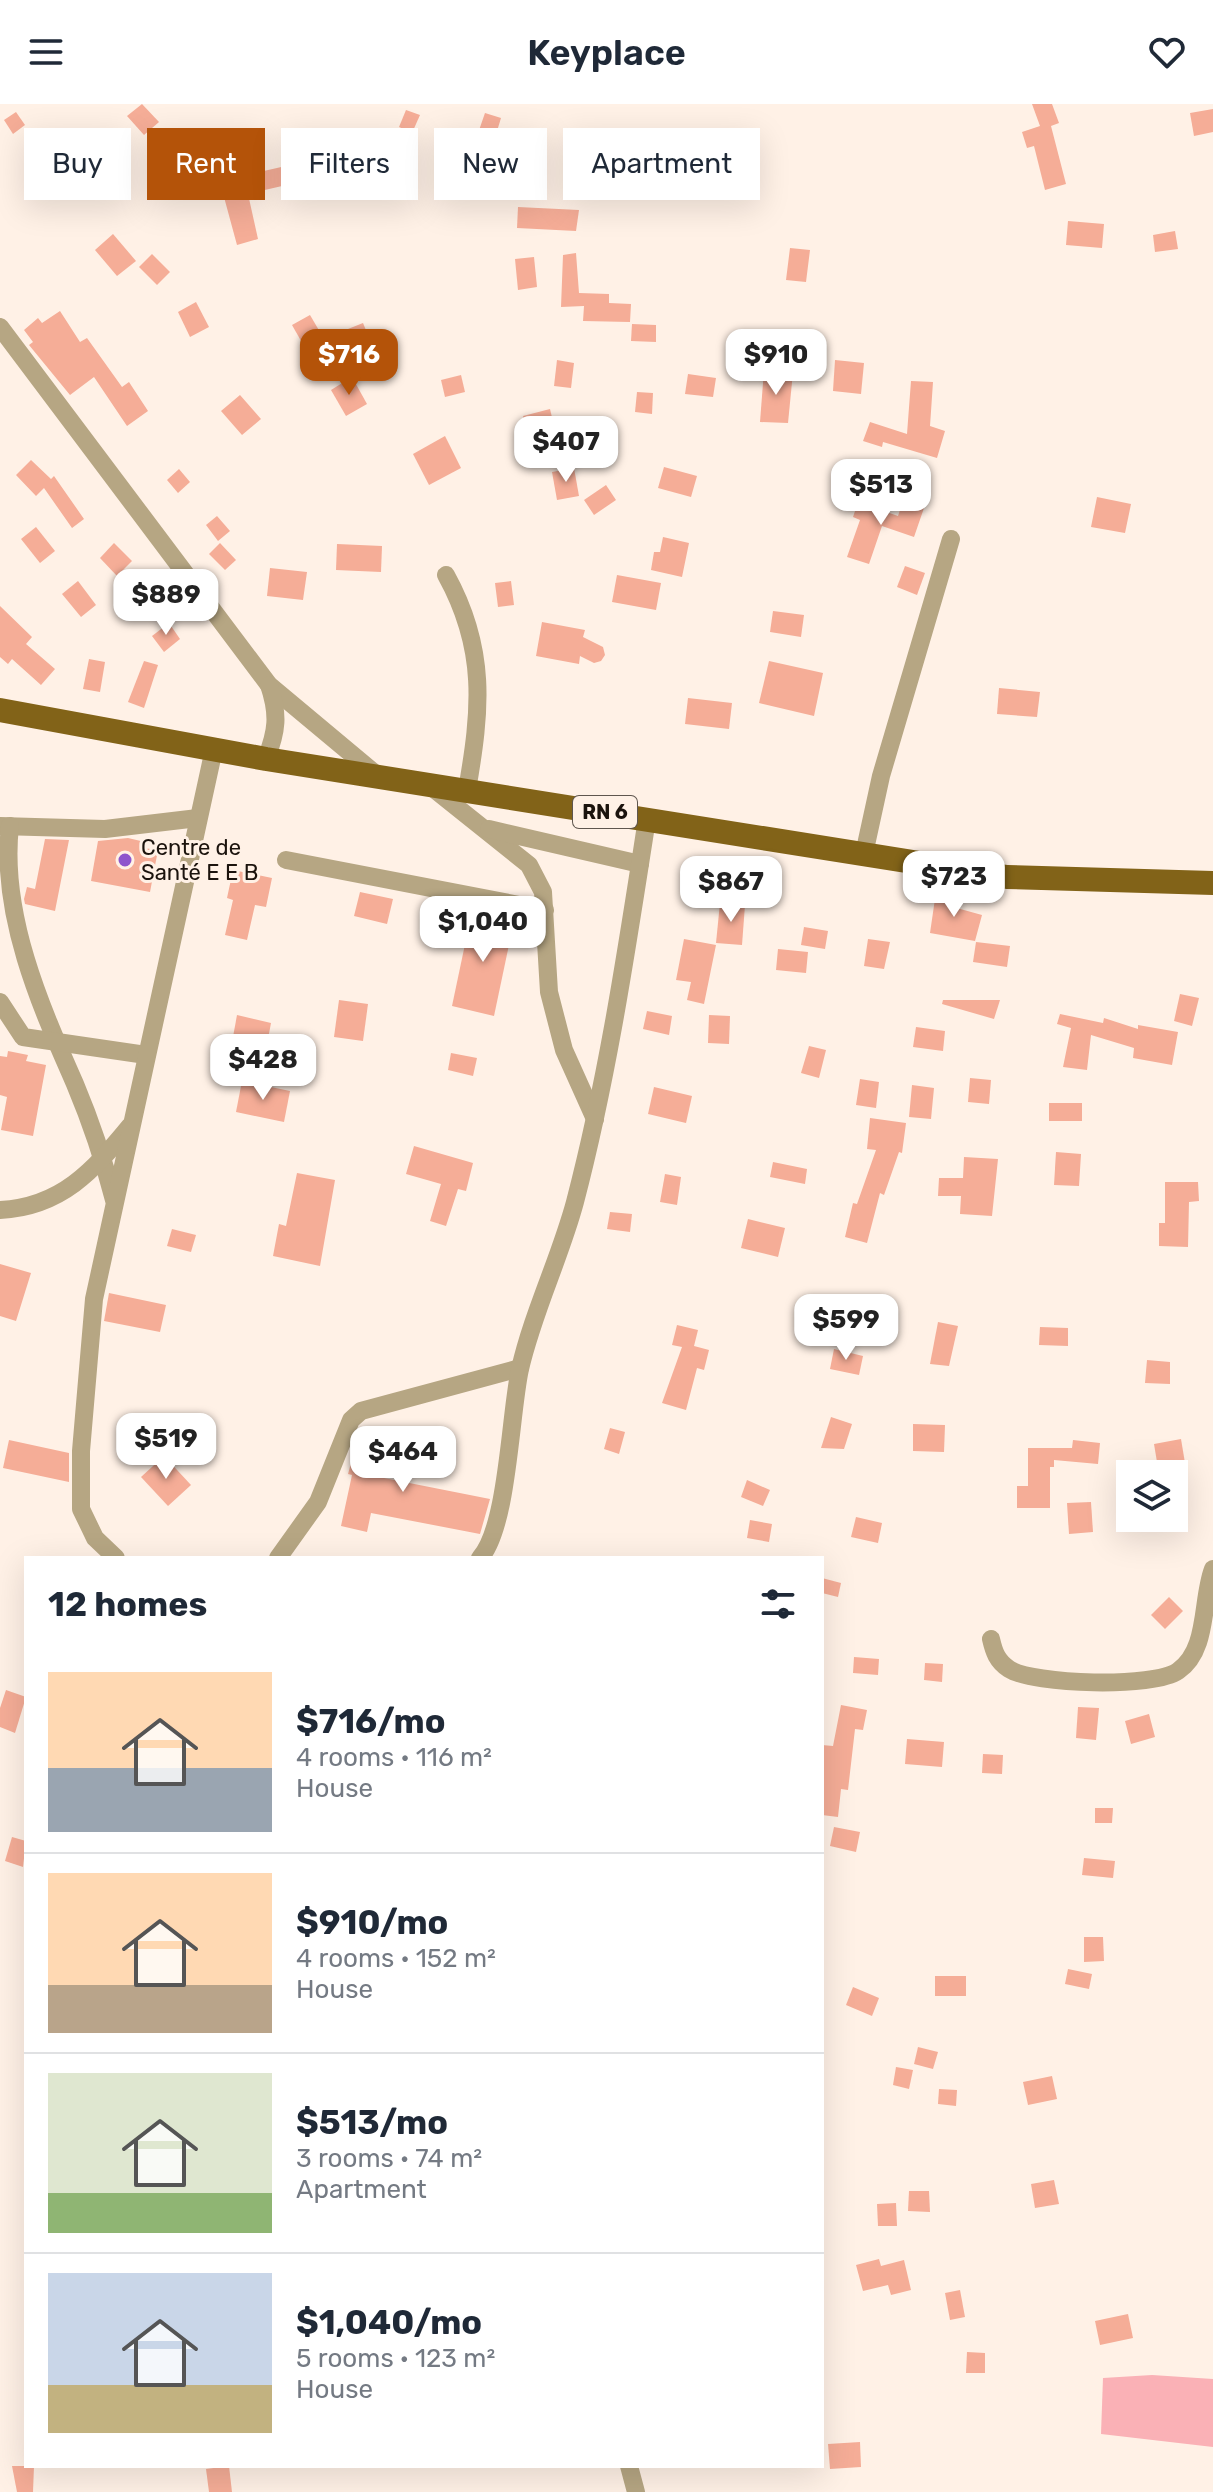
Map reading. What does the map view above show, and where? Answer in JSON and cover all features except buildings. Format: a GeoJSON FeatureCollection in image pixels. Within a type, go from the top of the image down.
{"type":"FeatureCollection","features":[{"type":"Feature","properties":{"kind":"main road","name":"RN 6"},"geometry":{"type":"LineString","coordinates":[[0,710],[266,759],[1007,877],[1213,883]]}},
{"type":"Feature","properties":{"kind":"street"},"geometry":{"type":"LineString","coordinates":[[0,327],[269,685],[378,776]]}},
{"type":"Feature","properties":{"kind":"street"},"geometry":{"type":"LineString","coordinates":[[864,854],[881,776],[951,539]]}},
{"type":"Feature","properties":{"kind":"street"},"geometry":{"type":"LineString","coordinates":[[446,575],[467,618],[479,675],[478,726],[467,790]]}},
{"type":"Feature","properties":{"kind":"street"},"geometry":{"type":"LineString","coordinates":[[266,759],[277,730],[278,717],[269,685]]}},
{"type":"Feature","properties":{"kind":"street"},"geometry":{"type":"LineString","coordinates":[[114,1556],[95,1538],[81,1509],[81,1451],[94,1299],[214,749]]}},
{"type":"Feature","properties":{"kind":"street"},"geometry":{"type":"LineString","coordinates":[[426,784],[486,828],[529,865],[543,892],[549,992],[564,1050],[595,1119]]}},
{"type":"Feature","properties":{"kind":"street"},"geometry":{"type":"LineString","coordinates":[[115,1203],[103,1158],[27,965],[7,893],[5,826],[105,829],[198,818]]}},
{"type":"Feature","properties":{"kind":"street"},"geometry":{"type":"LineString","coordinates":[[481,1556],[500,1505],[520,1368],[574,1205],[595,1119],[647,819]]}},
{"type":"Feature","properties":{"kind":"street"},"geometry":{"type":"LineString","coordinates":[[486,828],[640,864]]}},
{"type":"Feature","properties":{"kind":"street"},"geometry":{"type":"LineString","coordinates":[[286,860],[545,910]]}},
{"type":"Feature","properties":{"kind":"street"},"geometry":{"type":"LineString","coordinates":[[0,1002],[23,1037],[146,1055]]}},
{"type":"Feature","properties":{"kind":"street"},"geometry":{"type":"LineString","coordinates":[[0,1210],[20,1209],[62,1195],[103,1158],[132,1123]]}},
{"type":"Feature","properties":{"kind":"street"},"geometry":{"type":"LineString","coordinates":[[279,1556],[318,1502],[351,1420],[361,1411],[520,1368]]}},
{"type":"Feature","properties":{"kind":"street"},"geometry":{"type":"LineString","coordinates":[[991,1639],[994,1654],[1008,1668],[1031,1678],[1087,1683],[1162,1677],[1178,1672],[1194,1654],[1213,1569]]}},
{"type":"Feature","properties":{"kind":"street"},"geometry":{"type":"LineString","coordinates":[[630,2468],[636,2492]]}},
{"type":"Feature","properties":{"kind":"shaded area"},"geometry":{"type":"Polygon","coordinates":[[[1152,2375],[1213,2379],[1213,2447],[1101,2434],[1103,2378],[1152,2375]]]}},
{"type":"Feature","properties":{"kind":"place","name":"Centre de Santé E E B"},"geometry":{"type":"Point","coordinates":[125,860]}}]}
